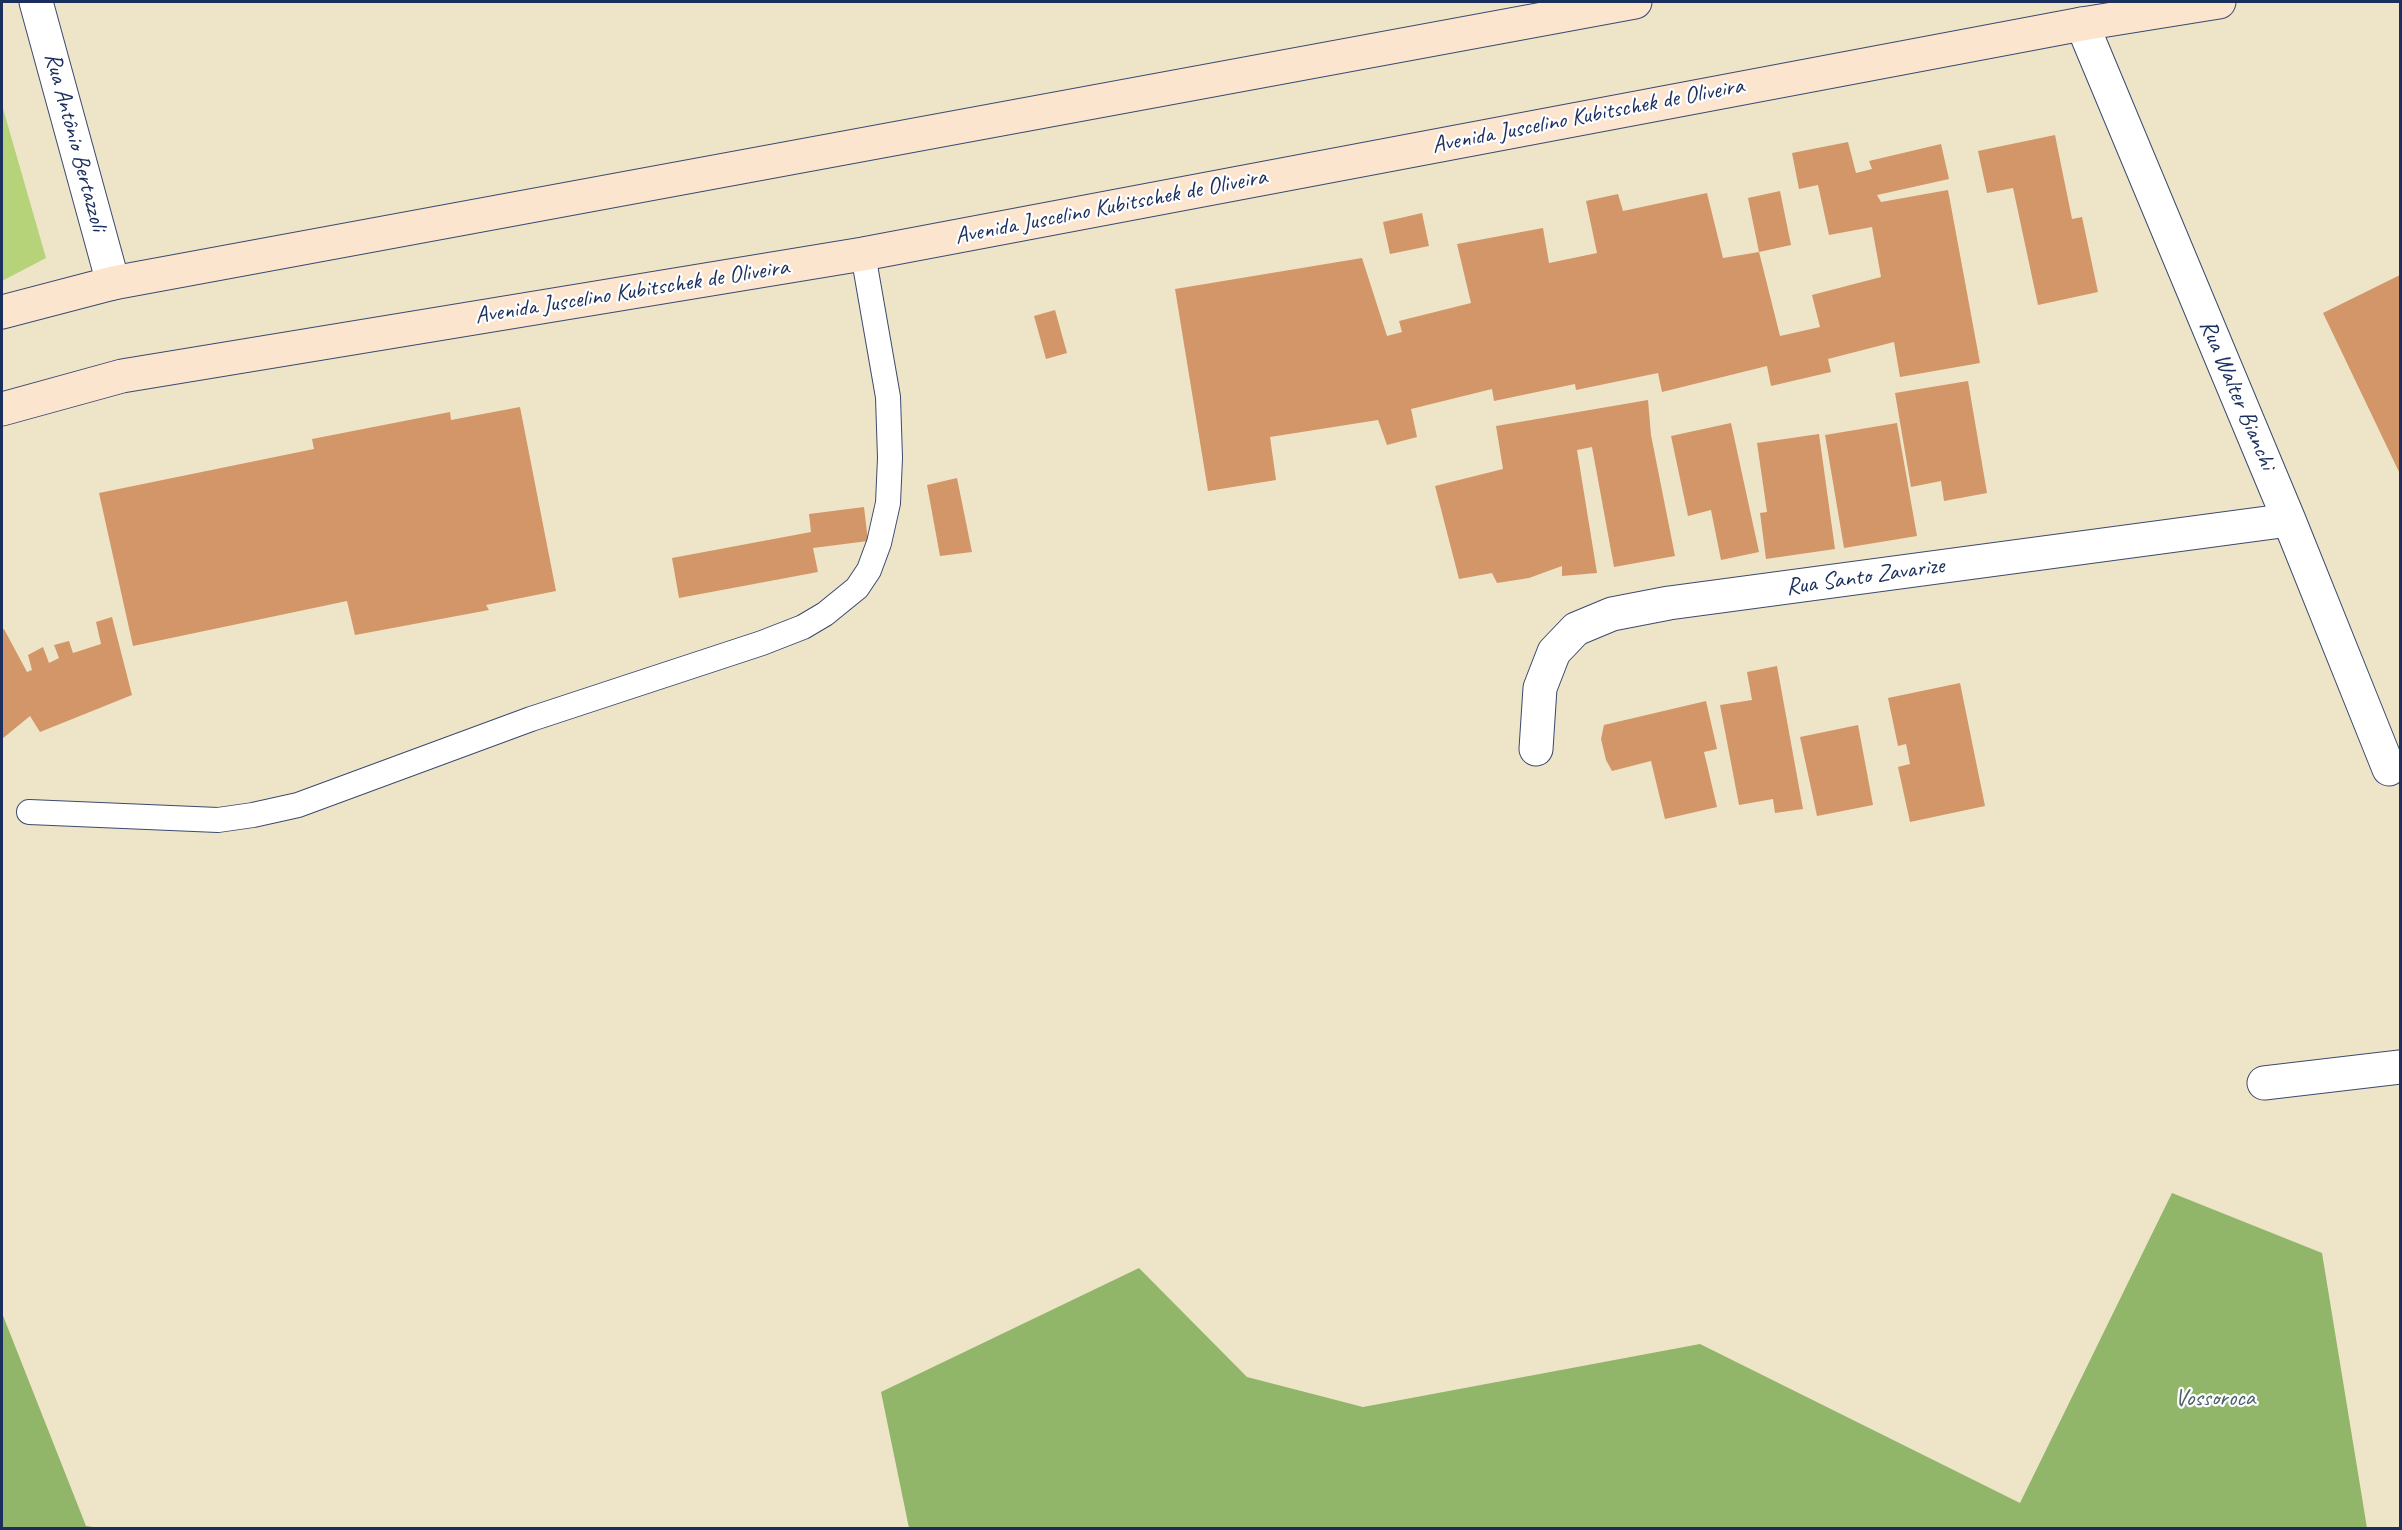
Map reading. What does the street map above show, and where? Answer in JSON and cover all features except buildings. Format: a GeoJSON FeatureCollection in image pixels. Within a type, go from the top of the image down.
{"type":"FeatureCollection","features":[{"type":"Feature","properties":{"kind":"main road"},"geometry":{"type":"LineString","coordinates":[[2,312],[113,283],[1525,12],[1635,2]]}},
{"type":"Feature","properties":{"kind":"main road","name":"Avenida Juscelino Kubitschek de Oliveira"},"geometry":{"type":"LineString","coordinates":[[2,409],[122,376],[863,254],[2082,24],[2219,2]]}},
{"type":"Feature","properties":{"kind":"street","name":"Rua Antônio Bertazzoli"},"geometry":{"type":"LineString","coordinates":[[36,2],[113,283]]}},
{"type":"Feature","properties":{"kind":"street","name":"Rua Walter Bianchi"},"geometry":{"type":"LineString","coordinates":[[2082,24],[2289,520],[2389,769]]}},
{"type":"Feature","properties":{"kind":"street","name":"Rua Santo Zavarize"},"geometry":{"type":"LineString","coordinates":[[1536,749],[1539,688],[1554,652],[1576,629],[1612,614],[1669,603],[2289,520]]}},
{"type":"Feature","properties":{"kind":"street"},"geometry":{"type":"LineString","coordinates":[[2264,1083],[2400,1067]]}},
{"type":"Feature","properties":{"kind":"lane"},"geometry":{"type":"LineString","coordinates":[[29,812],[218,820],[287,807],[347,788],[531,719],[762,643],[803,627],[825,614],[850,595],[869,570],[879,543],[888,502],[890,458],[888,397],[863,254]]}},
{"type":"Feature","properties":{"kind":"green space"},"geometry":{"type":"Polygon","coordinates":[[[2,105],[46,258],[2,281],[2,105]]]}},
{"type":"Feature","properties":{"kind":"green space","name":"Vossoroca"},"geometry":{"type":"Polygon","coordinates":[[[2172,1193],[2322,1253],[2367,1528],[909,1528],[881,1392],[1139,1268],[1247,1377],[1363,1407],[1700,1344],[2020,1503],[2172,1193]]]}},
{"type":"Feature","properties":{"kind":"green space"},"geometry":{"type":"Polygon","coordinates":[[[2,1313],[86,1526],[100,1528],[2,1528],[2,1313]]]}}]}
